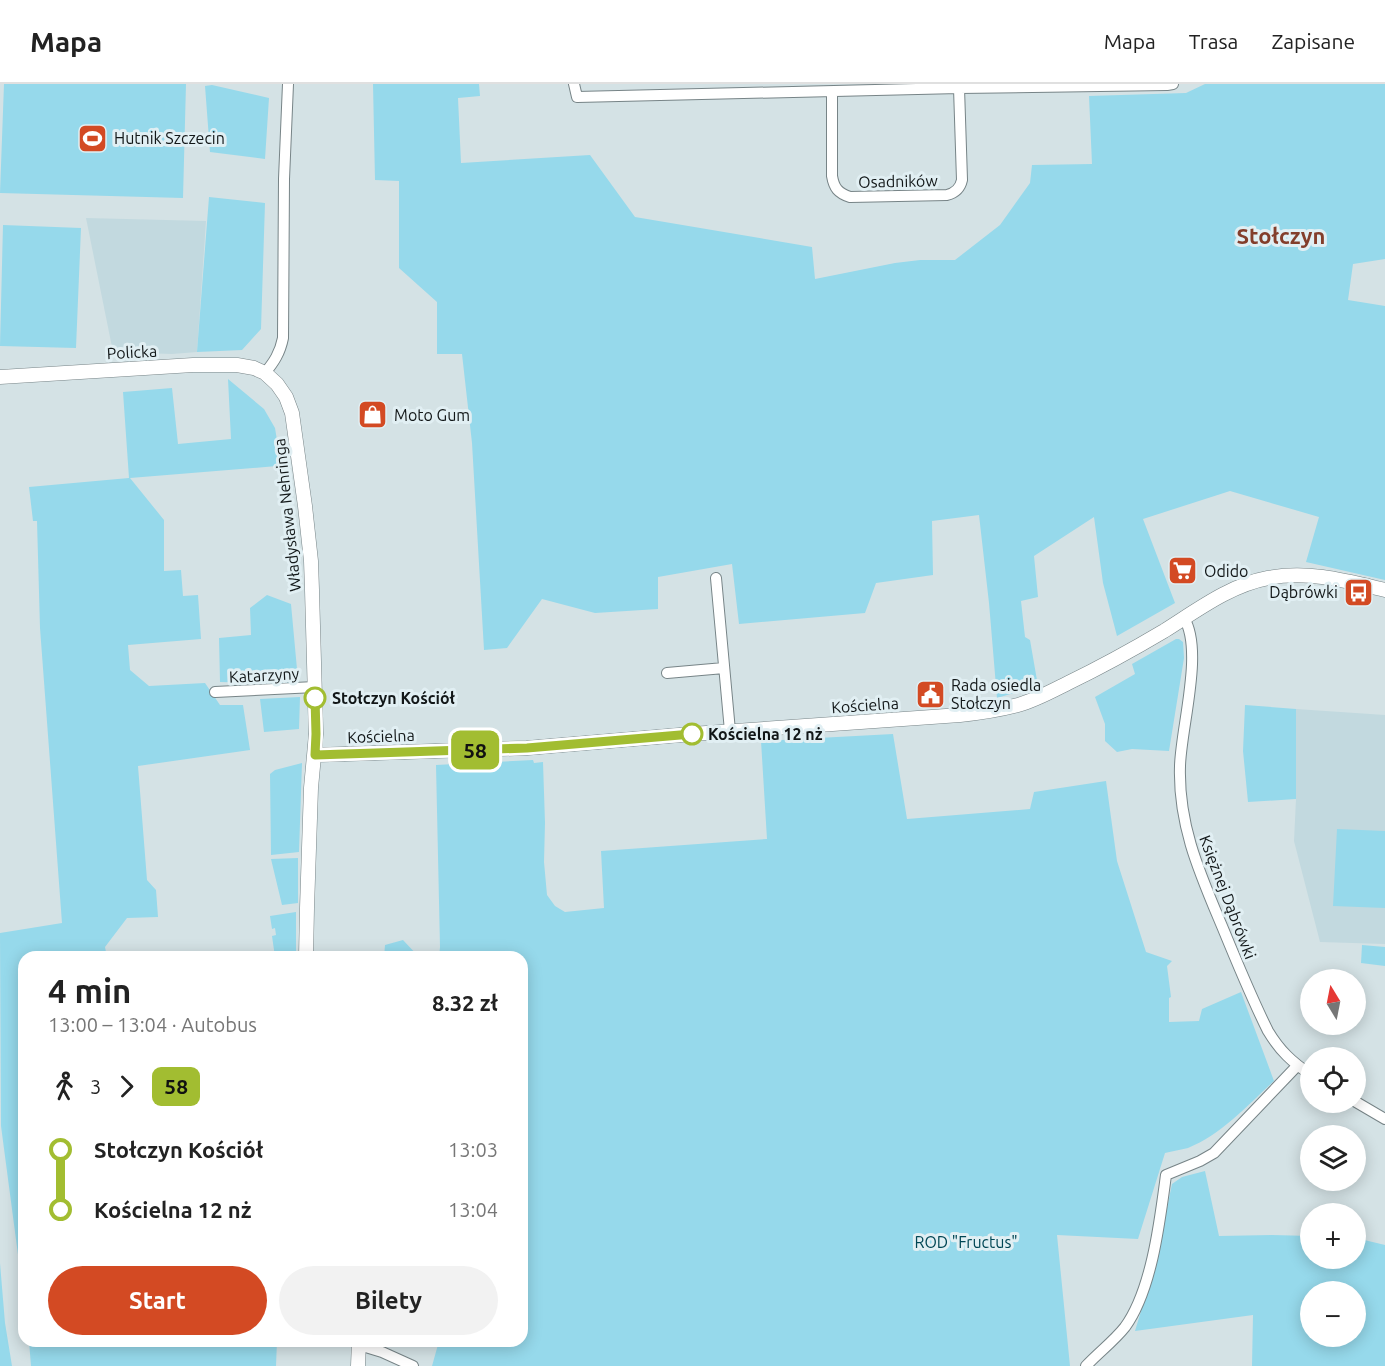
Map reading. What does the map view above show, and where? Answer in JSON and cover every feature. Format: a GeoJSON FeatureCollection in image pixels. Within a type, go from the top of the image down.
{"type":"FeatureCollection","features":[{"type":"Feature","properties":{"kind":"street"},"geometry":{"type":"LineString","coordinates":[[265,374],[277,357],[283,338],[284,179],[288,84]]}},
{"type":"Feature","properties":{"kind":"street"},"geometry":{"type":"LineString","coordinates":[[574,84],[577,97],[1173,84]]}},
{"type":"Feature","properties":{"kind":"street","name":"Osadników"},"geometry":{"type":"LineString","coordinates":[[832,92],[832,176],[834,186],[840,194],[850,197],[946,195],[954,193],[960,187],[962,180],[959,88]]}},
{"type":"Feature","properties":{"kind":"street","name":"Policka"},"geometry":{"type":"LineString","coordinates":[[0,376],[216,365],[254,368],[265,374]]}},
{"type":"Feature","properties":{"kind":"street","name":"Władysława Nehringa"},"geometry":{"type":"LineString","coordinates":[[265,374],[274,380],[284,392],[292,413],[311,561],[316,734],[311,788],[306,951]]}},
{"type":"Feature","properties":{"kind":"street","name":"Kościelna"},"geometry":{"type":"LineString","coordinates":[[315,755],[527,748],[730,731],[960,716],[988,712],[1039,698],[1125,654],[1244,585],[1269,578],[1299,575],[1329,577],[1385,590]]}},
{"type":"Feature","properties":{"kind":"street"},"geometry":{"type":"LineString","coordinates":[[716,578],[730,731]]}},
{"type":"Feature","properties":{"kind":"street","name":"Księżnej Dąbrówki"},"geometry":{"type":"LineString","coordinates":[[1184,618],[1191,636],[1192,660],[1180,761],[1180,798],[1185,827],[1204,886],[1262,1018],[1278,1047],[1298,1066]]}},
{"type":"Feature","properties":{"kind":"street"},"geometry":{"type":"LineString","coordinates":[[667,673],[723,668]]}},
{"type":"Feature","properties":{"kind":"street","name":"Katarzyny"},"geometry":{"type":"LineString","coordinates":[[215,692],[315,687]]}},
{"type":"Feature","properties":{"kind":"street"},"geometry":{"type":"LineString","coordinates":[[1086,1366],[1124,1329],[1138,1304],[1154,1250],[1166,1175],[1214,1153],[1298,1066]]}},
{"type":"Feature","properties":{"kind":"street"},"geometry":{"type":"LineString","coordinates":[[1366,1108],[1385,1119]]}},
{"type":"Feature","properties":{"kind":"street"},"geometry":{"type":"LineString","coordinates":[[358,1366],[359,1347]]}},
{"type":"Feature","properties":{"kind":"street"},"geometry":{"type":"LineString","coordinates":[[369,1347],[413,1366]]}},
{"type":"Feature","properties":{"kind":"shaded area"},"geometry":{"type":"Polygon","coordinates":[[[86,218],[206,221],[197,352],[172,354],[113,352],[86,218]]]}},
{"type":"Feature","properties":{"kind":"shaded area"},"geometry":{"type":"Polygon","coordinates":[[[1296,709],[1385,715],[1385,944],[1320,942],[1294,841],[1296,709]]]}},
{"type":"Feature","properties":{"kind":"green space","name":"Hutnik Szczecin"},"geometry":{"type":"Polygon","coordinates":[[[4,84],[186,84],[183,198],[0,193],[4,84]]]}},
{"type":"Feature","properties":{"kind":"green space"},"geometry":{"type":"Polygon","coordinates":[[[373,84],[479,84],[480,96],[458,98],[461,163],[590,155],[635,217],[812,247],[815,279],[895,263],[955,260],[1000,225],[1030,183],[1032,165],[1092,164],[1089,96],[1186,93],[1205,84],[1385,84],[1385,259],[1353,264],[1348,300],[1385,306],[1385,580],[1306,562],[1319,517],[1230,491],[1143,519],[1175,603],[1117,636],[1103,583],[1094,517],[1034,556],[1038,597],[1021,601],[1025,637],[1030,640],[1038,686],[997,698],[979,515],[932,521],[933,575],[876,583],[865,613],[739,624],[732,564],[658,577],[658,609],[595,613],[542,599],[507,648],[484,650],[472,443],[462,354],[437,354],[437,302],[399,268],[399,181],[375,180],[373,84]]]}},
{"type":"Feature","properties":{"kind":"green space"},"geometry":{"type":"Polygon","coordinates":[[[212,85],[269,98],[265,159],[210,152],[205,86],[212,85]]]}},
{"type":"Feature","properties":{"kind":"green space"},"geometry":{"type":"Polygon","coordinates":[[[209,197],[265,203],[261,329],[242,350],[197,352],[209,197]]]}},
{"type":"Feature","properties":{"kind":"green space"},"geometry":{"type":"Polygon","coordinates":[[[3,225],[81,228],[76,348],[0,346],[3,225]]]}},
{"type":"Feature","properties":{"kind":"green space"},"geometry":{"type":"Polygon","coordinates":[[[228,379],[264,409],[275,428],[280,458],[277,466],[130,478],[164,520],[164,571],[181,570],[183,596],[198,595],[201,639],[128,645],[130,670],[149,686],[205,683],[220,705],[243,705],[250,750],[138,766],[147,880],[156,890],[158,917],[127,918],[105,947],[106,951],[18,951],[18,1255],[1,1126],[0,933],[62,923],[40,628],[37,521],[33,521],[29,487],[129,478],[123,392],[172,388],[178,444],[231,439],[228,379]]]}},
{"type":"Feature","properties":{"kind":"green space"},"geometry":{"type":"Polygon","coordinates":[[[267,595],[291,604],[298,680],[290,684],[220,682],[219,638],[251,635],[250,608],[267,595]]]}},
{"type":"Feature","properties":{"kind":"green space"},"geometry":{"type":"Polygon","coordinates":[[[1176,639],[1183,642],[1184,658],[1169,751],[1132,749],[1117,752],[1105,741],[1105,724],[1095,697],[1135,674],[1132,664],[1176,639]]]}},
{"type":"Feature","properties":{"kind":"green space"},"geometry":{"type":"Polygon","coordinates":[[[300,697],[299,729],[264,732],[260,699],[300,697]]]}},
{"type":"Feature","properties":{"kind":"green space"},"geometry":{"type":"Polygon","coordinates":[[[1245,705],[1296,709],[1296,799],[1248,802],[1243,751],[1245,705]]]}},
{"type":"Feature","properties":{"kind":"green space","name":"ROD \"Fructus\""},"geometry":{"type":"Polygon","coordinates":[[[893,734],[907,819],[1030,809],[1034,792],[1106,781],[1117,861],[1146,952],[1172,961],[1167,966],[1171,997],[1169,998],[1169,1022],[1199,1021],[1202,1009],[1241,992],[1274,1081],[1234,1119],[1212,1135],[1188,1148],[1165,1153],[1138,1239],[1057,1235],[1070,1366],[432,1366],[437,1347],[528,1347],[528,951],[440,951],[436,765],[533,760],[534,763],[543,762],[544,862],[547,895],[555,906],[565,912],[604,908],[601,851],[767,839],[761,741],[893,734]]]}},
{"type":"Feature","properties":{"kind":"green space"},"geometry":{"type":"Polygon","coordinates":[[[302,763],[299,852],[271,855],[270,774],[275,770],[302,763]]]}},
{"type":"Feature","properties":{"kind":"green space"},"geometry":{"type":"Polygon","coordinates":[[[1337,829],[1385,831],[1385,908],[1333,906],[1337,829]]]}},
{"type":"Feature","properties":{"kind":"green space"},"geometry":{"type":"Polygon","coordinates":[[[298,858],[298,903],[282,905],[271,859],[298,858]]]}},
{"type":"Feature","properties":{"kind":"green space"},"geometry":{"type":"Polygon","coordinates":[[[296,912],[296,951],[274,951],[272,936],[276,935],[275,928],[272,929],[270,916],[296,912]]]}},
{"type":"Feature","properties":{"kind":"green space"},"geometry":{"type":"Polygon","coordinates":[[[403,940],[413,951],[384,951],[385,945],[403,940]]]}},
{"type":"Feature","properties":{"kind":"green space"},"geometry":{"type":"Polygon","coordinates":[[[1362,945],[1385,947],[1385,966],[1361,963],[1362,945]]]}},
{"type":"Feature","properties":{"kind":"green space"},"geometry":{"type":"Polygon","coordinates":[[[1205,1171],[1219,1236],[1300,1236],[1300,1269],[1366,1269],[1366,1240],[1385,1245],[1385,1366],[1252,1366],[1253,1315],[1135,1331],[1172,1184],[1182,1177],[1205,1171]]]}},
{"type":"Feature","properties":{"kind":"green space"},"geometry":{"type":"Polygon","coordinates":[[[0,1263],[5,1323],[12,1366],[0,1366],[0,1263]]]}},
{"type":"Feature","properties":{"kind":"green space"},"geometry":{"type":"Polygon","coordinates":[[[29,1347],[277,1347],[276,1366],[31,1366],[29,1347]]]}},
{"type":"Feature","properties":{"kind":"bus line","name":"58"},"geometry":{"type":"LineString","coordinates":[[315,698],[315,755],[527,748],[692,734]]}},
{"type":"Feature","properties":{"kind":"place","name":"Hutnik Szczecin"},"geometry":{"type":"Point","coordinates":[93,138]}},
{"type":"Feature","properties":{"kind":"place","name":"Moto Gum"},"geometry":{"type":"Point","coordinates":[373,415]}},
{"type":"Feature","properties":{"kind":"place","name":"Odido"},"geometry":{"type":"Point","coordinates":[1183,571]}},
{"type":"Feature","properties":{"kind":"place","name":"Dąbrówki"},"geometry":{"type":"Point","coordinates":[1359,592]}},
{"type":"Feature","properties":{"kind":"place","name":"Rada osiedla Stołczyn"},"geometry":{"type":"Point","coordinates":[930,694]}},
{"type":"Feature","properties":{"kind":"place","name":"Stołczyn Kościół"},"geometry":{"type":"Point","coordinates":[315,698]}},
{"type":"Feature","properties":{"kind":"place","name":"Kościelna 12 nż"},"geometry":{"type":"Point","coordinates":[692,734]}},
{"type":"Feature","properties":{"kind":"district","name":"Stołczyn"},"geometry":{"type":"Point","coordinates":[1281,236]}}]}
